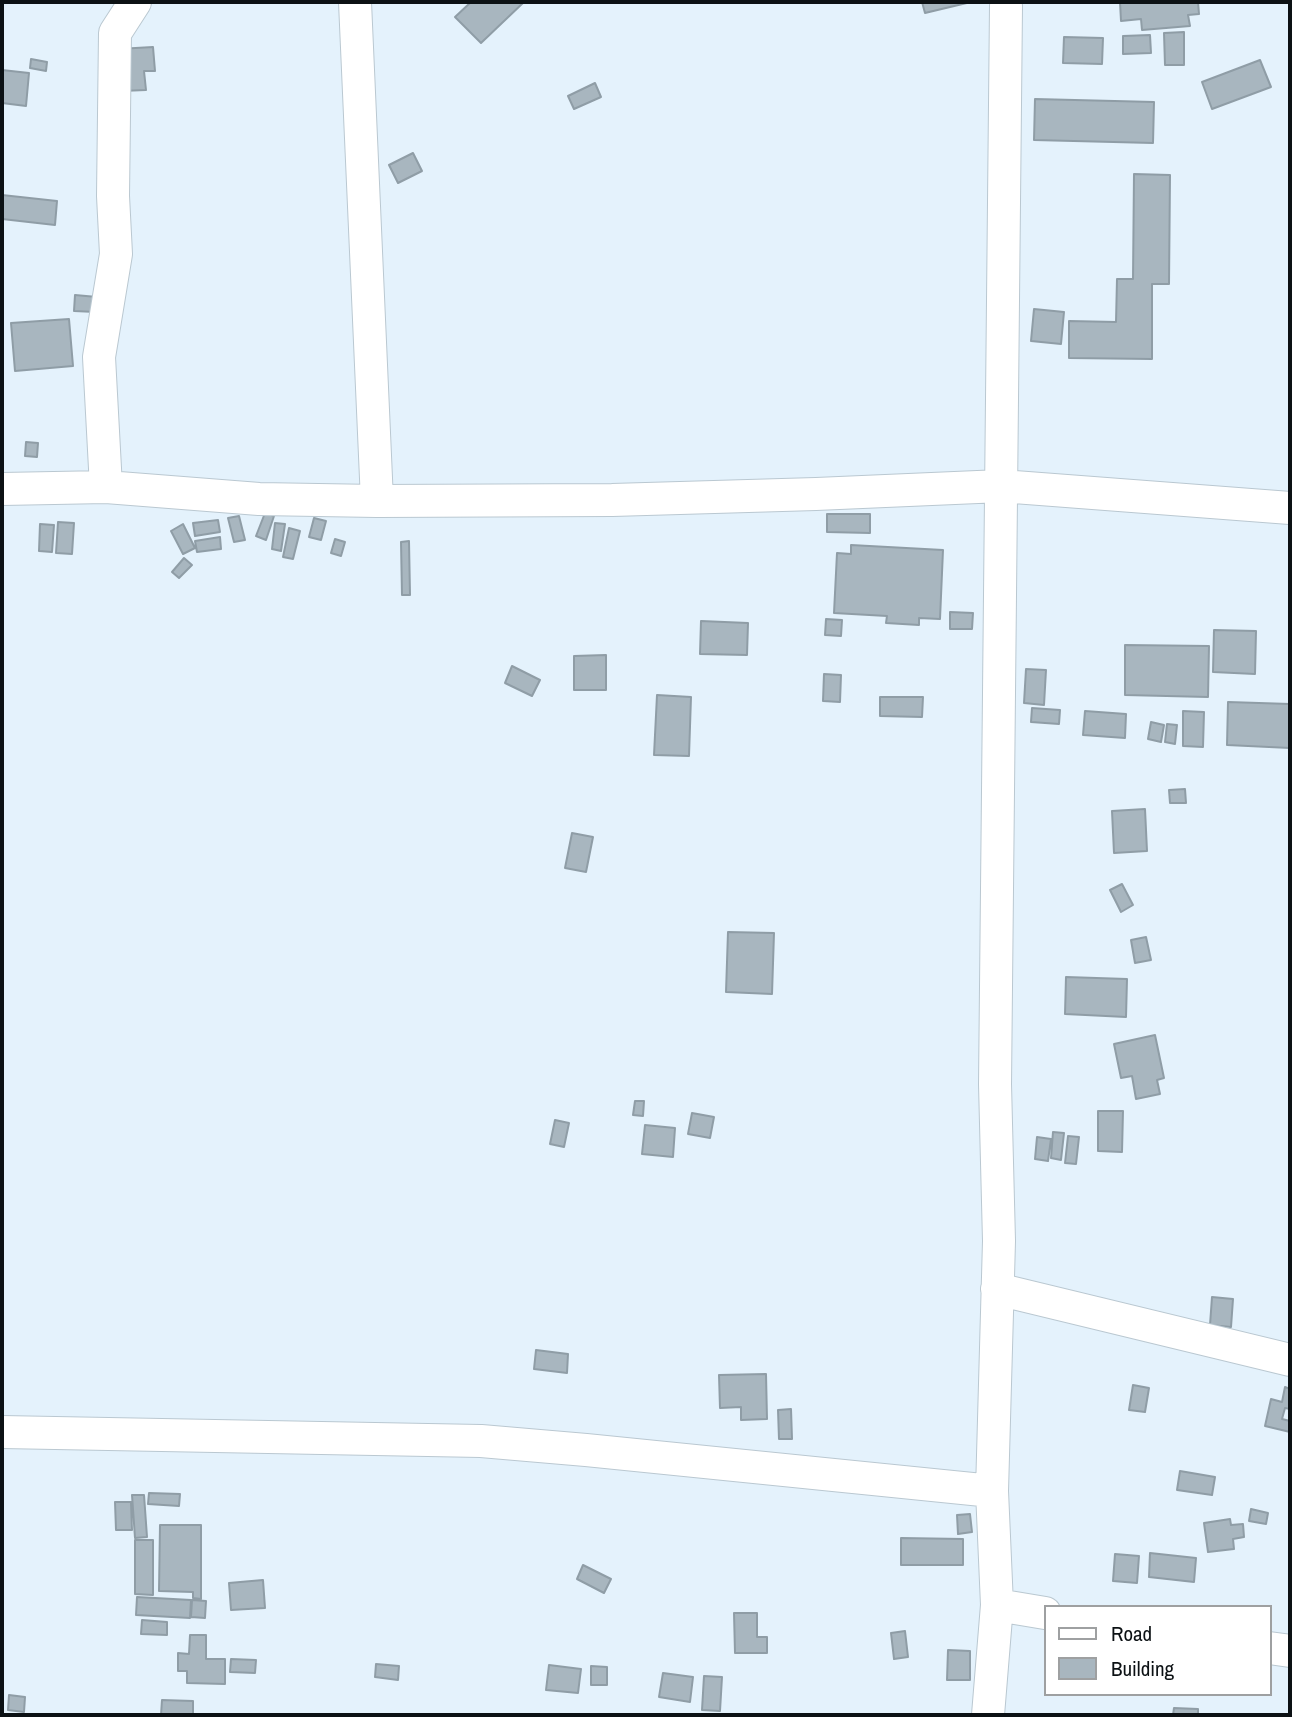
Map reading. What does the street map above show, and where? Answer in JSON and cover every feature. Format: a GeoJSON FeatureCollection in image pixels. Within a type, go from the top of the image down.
{"type":"FeatureCollection","features":[{"type":"Feature","properties":{"kind":"street"},"geometry":{"type":"LineString","coordinates":[[106,487],[99,357],[116,254],[113,196],[115,33],[135,2]]}},
{"type":"Feature","properties":{"kind":"street"},"geometry":{"type":"LineString","coordinates":[[355,2],[377,501]]}},
{"type":"Feature","properties":{"kind":"street"},"geometry":{"type":"LineString","coordinates":[[988,1715],[997,1605],[992,1491],[999,1241],[995,1084],[1006,6]]}},
{"type":"Feature","properties":{"kind":"street"},"geometry":{"type":"LineString","coordinates":[[2,489],[106,487],[259,499],[377,501],[612,500],[1001,486],[1290,508]]}},
{"type":"Feature","properties":{"kind":"street"},"geometry":{"type":"LineString","coordinates":[[997,1289],[1290,1360]]}},
{"type":"Feature","properties":{"kind":"street"},"geometry":{"type":"LineString","coordinates":[[2,1432],[481,1441],[992,1491]]}},
{"type":"Feature","properties":{"kind":"street"},"geometry":{"type":"LineString","coordinates":[[997,1605],[1044,1613]]}},
{"type":"Feature","properties":{"kind":"street"},"geometry":{"type":"LineString","coordinates":[[1271,1648],[1290,1651]]}},
{"type":"Feature","properties":{"kind":"building"},"geometry":{"type":"Polygon","coordinates":[[[471,2],[524,2],[481,43],[455,17],[471,2]]]}},
{"type":"Feature","properties":{"kind":"building"},"geometry":{"type":"Polygon","coordinates":[[[922,2],[971,2],[925,13],[922,2]]]}},
{"type":"Feature","properties":{"kind":"building"},"geometry":{"type":"Polygon","coordinates":[[[1120,2],[1198,2],[1199,14],[1188,15],[1190,26],[1142,30],[1141,19],[1121,21],[1120,2]]]}},
{"type":"Feature","properties":{"kind":"building"},"geometry":{"type":"Polygon","coordinates":[[[1184,32],[1184,65],[1165,65],[1164,33],[1184,32]]]}},
{"type":"Feature","properties":{"kind":"building"},"geometry":{"type":"Polygon","coordinates":[[[1150,35],[1151,53],[1123,54],[1123,36],[1150,35]]]}},
{"type":"Feature","properties":{"kind":"building"},"geometry":{"type":"Polygon","coordinates":[[[1064,37],[1103,38],[1102,64],[1063,63],[1064,37]]]}},
{"type":"Feature","properties":{"kind":"building"},"geometry":{"type":"Polygon","coordinates":[[[153,47],[155,71],[144,71],[146,90],[121,91],[118,49],[153,47]]]}},
{"type":"Feature","properties":{"kind":"building"},"geometry":{"type":"Polygon","coordinates":[[[31,59],[47,62],[46,71],[30,68],[31,59]]]}},
{"type":"Feature","properties":{"kind":"building"},"geometry":{"type":"Polygon","coordinates":[[[1260,60],[1271,87],[1212,109],[1202,82],[1260,60]]]}},
{"type":"Feature","properties":{"kind":"building"},"geometry":{"type":"Polygon","coordinates":[[[2,70],[29,73],[26,106],[2,103],[2,70]]]}},
{"type":"Feature","properties":{"kind":"building"},"geometry":{"type":"Polygon","coordinates":[[[595,83],[601,97],[574,109],[568,96],[595,83]]]}},
{"type":"Feature","properties":{"kind":"building"},"geometry":{"type":"Polygon","coordinates":[[[1035,99],[1154,102],[1153,143],[1034,140],[1035,99]]]}},
{"type":"Feature","properties":{"kind":"building"},"geometry":{"type":"Polygon","coordinates":[[[413,153],[422,171],[398,183],[389,165],[413,153]]]}},
{"type":"Feature","properties":{"kind":"building"},"geometry":{"type":"Polygon","coordinates":[[[1134,174],[1170,175],[1169,284],[1152,284],[1152,359],[1069,358],[1069,321],[1116,322],[1117,279],[1133,279],[1134,174]]]}},
{"type":"Feature","properties":{"kind":"building"},"geometry":{"type":"Polygon","coordinates":[[[2,195],[57,201],[55,225],[2,219],[2,195]]]}},
{"type":"Feature","properties":{"kind":"building"},"geometry":{"type":"Polygon","coordinates":[[[75,295],[97,297],[96,312],[74,311],[75,295]]]}},
{"type":"Feature","properties":{"kind":"building"},"geometry":{"type":"Polygon","coordinates":[[[1034,309],[1064,312],[1061,344],[1031,341],[1034,309]]]}},
{"type":"Feature","properties":{"kind":"building"},"geometry":{"type":"Polygon","coordinates":[[[69,319],[73,366],[15,371],[11,323],[69,319]]]}},
{"type":"Feature","properties":{"kind":"building"},"geometry":{"type":"Polygon","coordinates":[[[26,442],[38,443],[37,457],[25,456],[26,442]]]}},
{"type":"Feature","properties":{"kind":"building"},"geometry":{"type":"Polygon","coordinates":[[[265,513],[274,516],[266,540],[256,536],[265,513]]]}},
{"type":"Feature","properties":{"kind":"building"},"geometry":{"type":"Polygon","coordinates":[[[827,514],[870,514],[870,533],[827,532],[827,514]]]}},
{"type":"Feature","properties":{"kind":"building"},"geometry":{"type":"Polygon","coordinates":[[[239,516],[245,540],[234,542],[228,518],[239,516]]]}},
{"type":"Feature","properties":{"kind":"building"},"geometry":{"type":"Polygon","coordinates":[[[314,518],[326,521],[321,540],[309,537],[314,518]]]}},
{"type":"Feature","properties":{"kind":"building"},"geometry":{"type":"Polygon","coordinates":[[[218,520],[220,532],[195,536],[193,523],[218,520]]]}},
{"type":"Feature","properties":{"kind":"building"},"geometry":{"type":"Polygon","coordinates":[[[58,522],[74,523],[72,554],[56,553],[58,522]]]}},
{"type":"Feature","properties":{"kind":"building"},"geometry":{"type":"Polygon","coordinates":[[[275,523],[285,524],[281,551],[272,549],[275,523]]]}},
{"type":"Feature","properties":{"kind":"building"},"geometry":{"type":"Polygon","coordinates":[[[40,524],[54,525],[52,552],[39,551],[40,524]]]}},
{"type":"Feature","properties":{"kind":"building"},"geometry":{"type":"Polygon","coordinates":[[[183,524],[195,548],[183,554],[171,531],[183,524]]]}},
{"type":"Feature","properties":{"kind":"building"},"geometry":{"type":"Polygon","coordinates":[[[289,528],[300,531],[293,559],[283,557],[289,528]]]}},
{"type":"Feature","properties":{"kind":"building"},"geometry":{"type":"Polygon","coordinates":[[[220,537],[221,549],[197,552],[195,541],[220,537]]]}},
{"type":"Feature","properties":{"kind":"building"},"geometry":{"type":"Polygon","coordinates":[[[335,539],[345,542],[341,556],[331,553],[335,539]]]}},
{"type":"Feature","properties":{"kind":"building"},"geometry":{"type":"Polygon","coordinates":[[[409,541],[410,595],[402,595],[401,542],[409,541]]]}},
{"type":"Feature","properties":{"kind":"building"},"geometry":{"type":"Polygon","coordinates":[[[851,545],[943,550],[940,619],[919,618],[919,625],[886,623],[887,616],[834,613],[837,553],[851,554],[851,545]]]}},
{"type":"Feature","properties":{"kind":"building"},"geometry":{"type":"Polygon","coordinates":[[[184,558],[192,565],[179,578],[172,572],[184,558]]]}},
{"type":"Feature","properties":{"kind":"building"},"geometry":{"type":"Polygon","coordinates":[[[950,612],[973,613],[972,629],[950,629],[950,612]]]}},
{"type":"Feature","properties":{"kind":"building"},"geometry":{"type":"Polygon","coordinates":[[[826,619],[842,620],[841,636],[825,635],[826,619]]]}},
{"type":"Feature","properties":{"kind":"building"},"geometry":{"type":"Polygon","coordinates":[[[701,621],[748,623],[747,655],[700,654],[701,621]]]}},
{"type":"Feature","properties":{"kind":"building"},"geometry":{"type":"Polygon","coordinates":[[[1214,630],[1256,631],[1255,674],[1213,672],[1214,630]]]}},
{"type":"Feature","properties":{"kind":"building"},"geometry":{"type":"Polygon","coordinates":[[[1125,645],[1209,646],[1208,697],[1125,695],[1125,645]]]}},
{"type":"Feature","properties":{"kind":"building"},"geometry":{"type":"Polygon","coordinates":[[[606,655],[606,690],[574,690],[574,656],[606,655]]]}},
{"type":"Feature","properties":{"kind":"building"},"geometry":{"type":"Polygon","coordinates":[[[512,666],[540,680],[532,696],[505,683],[512,666]]]}},
{"type":"Feature","properties":{"kind":"building"},"geometry":{"type":"Polygon","coordinates":[[[1026,669],[1046,670],[1044,705],[1024,703],[1026,669]]]}},
{"type":"Feature","properties":{"kind":"building"},"geometry":{"type":"Polygon","coordinates":[[[824,674],[841,675],[840,702],[823,701],[824,674]]]}},
{"type":"Feature","properties":{"kind":"building"},"geometry":{"type":"Polygon","coordinates":[[[657,695],[691,697],[689,756],[654,755],[657,695]]]}},
{"type":"Feature","properties":{"kind":"building"},"geometry":{"type":"Polygon","coordinates":[[[880,697],[923,697],[922,717],[880,716],[880,697]]]}},
{"type":"Feature","properties":{"kind":"building"},"geometry":{"type":"Polygon","coordinates":[[[1228,702],[1290,704],[1290,748],[1227,745],[1228,702]]]}},
{"type":"Feature","properties":{"kind":"building"},"geometry":{"type":"Polygon","coordinates":[[[1032,708],[1060,710],[1059,724],[1031,722],[1032,708]]]}},
{"type":"Feature","properties":{"kind":"building"},"geometry":{"type":"Polygon","coordinates":[[[1085,711],[1126,714],[1125,738],[1083,735],[1085,711]]]}},
{"type":"Feature","properties":{"kind":"building"},"geometry":{"type":"Polygon","coordinates":[[[1183,711],[1204,712],[1203,747],[1183,746],[1183,711]]]}},
{"type":"Feature","properties":{"kind":"building"},"geometry":{"type":"Polygon","coordinates":[[[1151,722],[1164,725],[1161,742],[1148,739],[1151,722]]]}},
{"type":"Feature","properties":{"kind":"building"},"geometry":{"type":"Polygon","coordinates":[[[1167,724],[1177,725],[1175,744],[1165,742],[1167,724]]]}},
{"type":"Feature","properties":{"kind":"building"},"geometry":{"type":"Polygon","coordinates":[[[1185,789],[1186,803],[1170,803],[1169,790],[1185,789]]]}},
{"type":"Feature","properties":{"kind":"building"},"geometry":{"type":"Polygon","coordinates":[[[1145,809],[1147,851],[1114,853],[1112,811],[1145,809]]]}},
{"type":"Feature","properties":{"kind":"building"},"geometry":{"type":"Polygon","coordinates":[[[572,833],[593,837],[586,872],[565,868],[572,833]]]}},
{"type":"Feature","properties":{"kind":"building"},"geometry":{"type":"Polygon","coordinates":[[[1122,884],[1133,905],[1121,912],[1110,890],[1122,884]]]}},
{"type":"Feature","properties":{"kind":"building"},"geometry":{"type":"Polygon","coordinates":[[[728,932],[774,933],[772,994],[726,992],[728,932]]]}},
{"type":"Feature","properties":{"kind":"building"},"geometry":{"type":"Polygon","coordinates":[[[1146,937],[1151,960],[1135,963],[1131,940],[1146,937]]]}},
{"type":"Feature","properties":{"kind":"building"},"geometry":{"type":"Polygon","coordinates":[[[1066,977],[1127,979],[1126,1017],[1065,1014],[1066,977]]]}},
{"type":"Feature","properties":{"kind":"building"},"geometry":{"type":"Polygon","coordinates":[[[1155,1035],[1164,1078],[1157,1080],[1160,1094],[1136,1099],[1132,1076],[1121,1078],[1114,1044],[1155,1035]]]}},
{"type":"Feature","properties":{"kind":"building"},"geometry":{"type":"Polygon","coordinates":[[[635,1101],[644,1101],[643,1116],[633,1115],[635,1101]]]}},
{"type":"Feature","properties":{"kind":"building"},"geometry":{"type":"Polygon","coordinates":[[[1098,1111],[1123,1111],[1122,1152],[1098,1151],[1098,1111]]]}},
{"type":"Feature","properties":{"kind":"building"},"geometry":{"type":"Polygon","coordinates":[[[692,1113],[714,1117],[710,1138],[688,1134],[692,1113]]]}},
{"type":"Feature","properties":{"kind":"building"},"geometry":{"type":"Polygon","coordinates":[[[555,1120],[569,1123],[564,1147],[550,1144],[555,1120]]]}},
{"type":"Feature","properties":{"kind":"building"},"geometry":{"type":"Polygon","coordinates":[[[645,1125],[675,1128],[673,1157],[642,1154],[645,1125]]]}},
{"type":"Feature","properties":{"kind":"building"},"geometry":{"type":"Polygon","coordinates":[[[1053,1132],[1064,1133],[1061,1160],[1051,1158],[1053,1132]]]}},
{"type":"Feature","properties":{"kind":"building"},"geometry":{"type":"Polygon","coordinates":[[[1068,1136],[1079,1137],[1076,1164],[1065,1163],[1068,1136]]]}},
{"type":"Feature","properties":{"kind":"building"},"geometry":{"type":"Polygon","coordinates":[[[1037,1137],[1051,1139],[1048,1161],[1035,1159],[1037,1137]]]}},
{"type":"Feature","properties":{"kind":"building"},"geometry":{"type":"Polygon","coordinates":[[[1212,1297],[1233,1299],[1231,1327],[1210,1325],[1212,1297]]]}},
{"type":"Feature","properties":{"kind":"building"},"geometry":{"type":"Polygon","coordinates":[[[536,1350],[568,1354],[567,1373],[534,1369],[536,1350]]]}},
{"type":"Feature","properties":{"kind":"building"},"geometry":{"type":"Polygon","coordinates":[[[766,1374],[767,1419],[741,1420],[741,1407],[720,1408],[719,1375],[766,1374]]]}},
{"type":"Feature","properties":{"kind":"building"},"geometry":{"type":"Polygon","coordinates":[[[1133,1385],[1149,1388],[1145,1412],[1129,1410],[1133,1385]]]}},
{"type":"Feature","properties":{"kind":"building"},"geometry":{"type":"Polygon","coordinates":[[[1285,1387],[1290,1389],[1290,1409],[1285,1408],[1282,1419],[1290,1421],[1290,1432],[1265,1426],[1271,1399],[1282,1402],[1285,1387]]]}},
{"type":"Feature","properties":{"kind":"building"},"geometry":{"type":"Polygon","coordinates":[[[791,1409],[792,1439],[779,1439],[778,1410],[791,1409]]]}},
{"type":"Feature","properties":{"kind":"building"},"geometry":{"type":"Polygon","coordinates":[[[1180,1471],[1215,1477],[1212,1495],[1177,1490],[1180,1471]]]}},
{"type":"Feature","properties":{"kind":"building"},"geometry":{"type":"Polygon","coordinates":[[[149,1493],[180,1494],[179,1506],[148,1504],[149,1493]]]}},
{"type":"Feature","properties":{"kind":"building"},"geometry":{"type":"Polygon","coordinates":[[[132,1495],[144,1495],[147,1537],[135,1538],[132,1495]]]}},
{"type":"Feature","properties":{"kind":"building"},"geometry":{"type":"Polygon","coordinates":[[[115,1502],[131,1502],[132,1530],[116,1530],[115,1502]]]}},
{"type":"Feature","properties":{"kind":"building"},"geometry":{"type":"Polygon","coordinates":[[[1251,1509],[1268,1513],[1266,1524],[1249,1521],[1251,1509]]]}},
{"type":"Feature","properties":{"kind":"building"},"geometry":{"type":"Polygon","coordinates":[[[970,1514],[972,1532],[958,1534],[957,1515],[970,1514]]]}},
{"type":"Feature","properties":{"kind":"building"},"geometry":{"type":"Polygon","coordinates":[[[1230,1519],[1231,1525],[1243,1524],[1244,1537],[1233,1539],[1234,1549],[1208,1552],[1204,1523],[1230,1519]]]}},
{"type":"Feature","properties":{"kind":"building"},"geometry":{"type":"Polygon","coordinates":[[[160,1525],[201,1525],[201,1599],[193,1598],[193,1592],[159,1591],[160,1525]]]}},
{"type":"Feature","properties":{"kind":"building"},"geometry":{"type":"Polygon","coordinates":[[[901,1538],[963,1539],[963,1565],[901,1565],[901,1538]]]}},
{"type":"Feature","properties":{"kind":"building"},"geometry":{"type":"Polygon","coordinates":[[[135,1540],[153,1540],[153,1595],[135,1594],[135,1540]]]}},
{"type":"Feature","properties":{"kind":"building"},"geometry":{"type":"Polygon","coordinates":[[[1150,1553],[1196,1558],[1194,1582],[1149,1577],[1150,1553]]]}},
{"type":"Feature","properties":{"kind":"building"},"geometry":{"type":"Polygon","coordinates":[[[1115,1554],[1139,1556],[1137,1583],[1113,1581],[1115,1554]]]}},
{"type":"Feature","properties":{"kind":"building"},"geometry":{"type":"Polygon","coordinates":[[[583,1565],[611,1579],[604,1593],[577,1579],[583,1565]]]}},
{"type":"Feature","properties":{"kind":"building"},"geometry":{"type":"Polygon","coordinates":[[[263,1580],[265,1608],[231,1610],[229,1583],[263,1580]]]}},
{"type":"Feature","properties":{"kind":"building"},"geometry":{"type":"Polygon","coordinates":[[[137,1597],[191,1600],[190,1618],[136,1615],[137,1597]]]}},
{"type":"Feature","properties":{"kind":"building"},"geometry":{"type":"Polygon","coordinates":[[[192,1600],[206,1601],[205,1618],[191,1617],[192,1600]]]}},
{"type":"Feature","properties":{"kind":"building"},"geometry":{"type":"Polygon","coordinates":[[[734,1613],[757,1613],[757,1637],[767,1637],[767,1653],[735,1653],[734,1613]]]}},
{"type":"Feature","properties":{"kind":"building"},"geometry":{"type":"Polygon","coordinates":[[[142,1620],[167,1622],[167,1635],[141,1634],[142,1620]]]}},
{"type":"Feature","properties":{"kind":"building"},"geometry":{"type":"Polygon","coordinates":[[[905,1631],[908,1657],[894,1659],[891,1633],[905,1631]]]}},
{"type":"Feature","properties":{"kind":"building"},"geometry":{"type":"Polygon","coordinates":[[[190,1635],[206,1635],[206,1659],[225,1659],[225,1684],[187,1683],[187,1671],[178,1671],[178,1653],[189,1654],[190,1635]]]}},
{"type":"Feature","properties":{"kind":"building"},"geometry":{"type":"Polygon","coordinates":[[[948,1650],[970,1651],[970,1680],[947,1680],[948,1650]]]}},
{"type":"Feature","properties":{"kind":"building"},"geometry":{"type":"Polygon","coordinates":[[[231,1659],[256,1660],[255,1673],[230,1672],[231,1659]]]}},
{"type":"Feature","properties":{"kind":"building"},"geometry":{"type":"Polygon","coordinates":[[[376,1664],[399,1666],[398,1680],[375,1677],[376,1664]]]}},
{"type":"Feature","properties":{"kind":"building"},"geometry":{"type":"Polygon","coordinates":[[[549,1665],[581,1669],[578,1693],[546,1690],[549,1665]]]}},
{"type":"Feature","properties":{"kind":"building"},"geometry":{"type":"Polygon","coordinates":[[[591,1666],[607,1667],[607,1685],[591,1685],[591,1666]]]}},
{"type":"Feature","properties":{"kind":"building"},"geometry":{"type":"Polygon","coordinates":[[[663,1673],[693,1677],[690,1702],[659,1697],[663,1673]]]}},
{"type":"Feature","properties":{"kind":"building"},"geometry":{"type":"Polygon","coordinates":[[[704,1676],[722,1677],[720,1711],[702,1710],[704,1676]]]}},
{"type":"Feature","properties":{"kind":"building"},"geometry":{"type":"Polygon","coordinates":[[[9,1695],[25,1697],[24,1712],[8,1710],[9,1695]]]}},
{"type":"Feature","properties":{"kind":"building"},"geometry":{"type":"Polygon","coordinates":[[[162,1700],[193,1701],[193,1715],[161,1715],[162,1700]]]}},
{"type":"Feature","properties":{"kind":"building"},"geometry":{"type":"Polygon","coordinates":[[[1174,1708],[1198,1709],[1198,1715],[1173,1715],[1174,1708]]]}}]}
